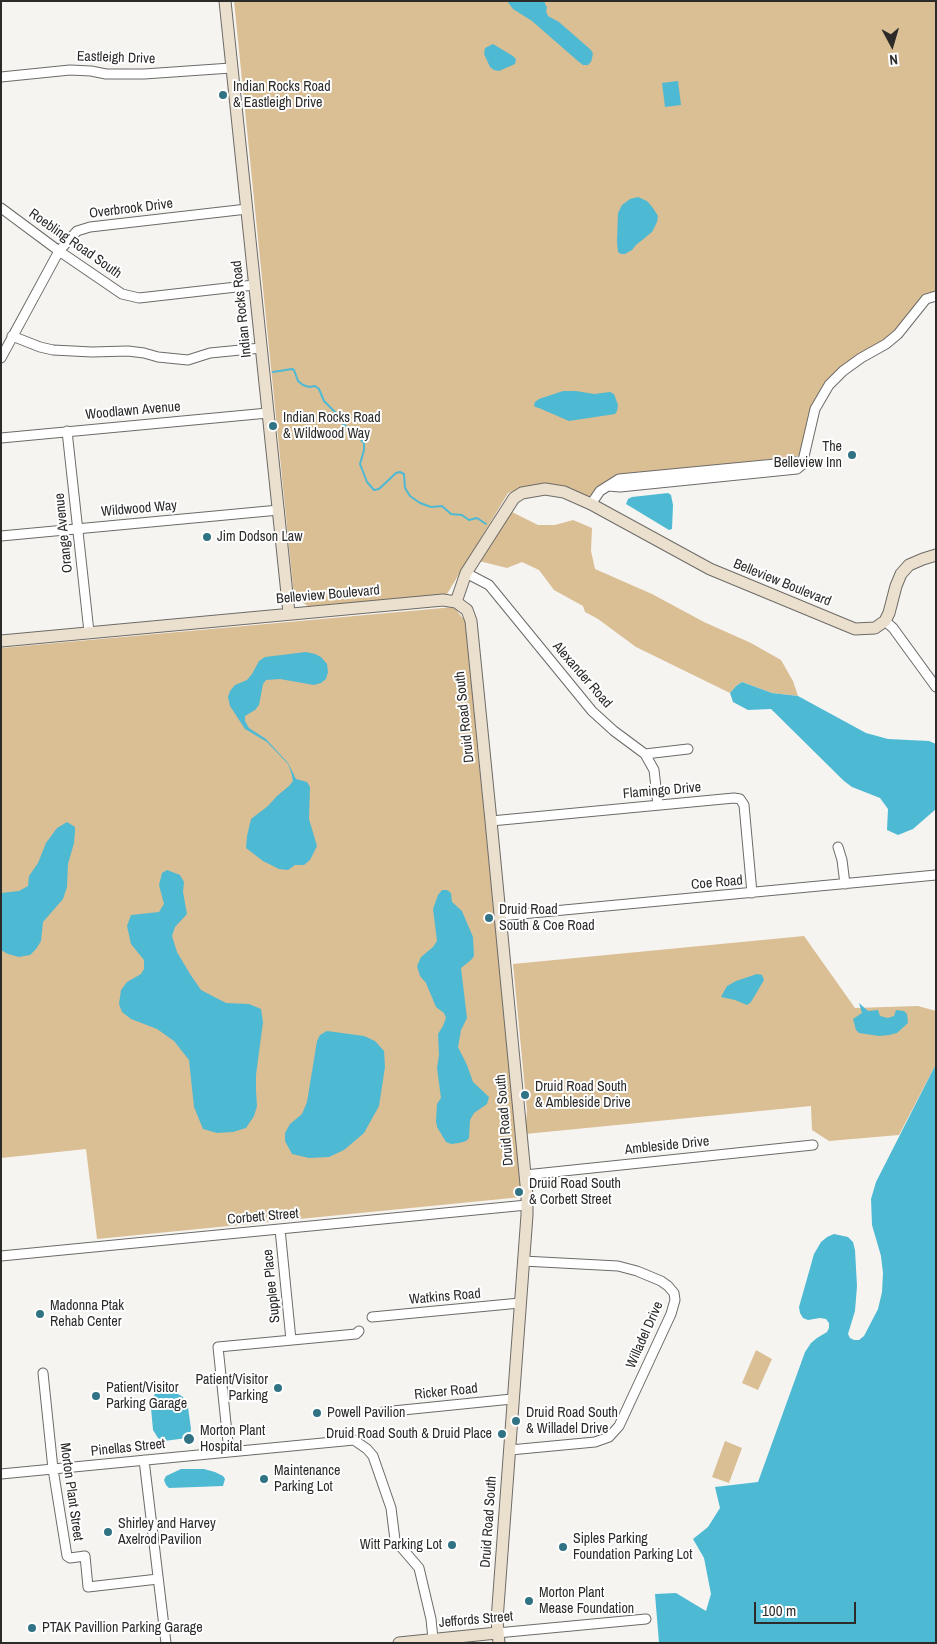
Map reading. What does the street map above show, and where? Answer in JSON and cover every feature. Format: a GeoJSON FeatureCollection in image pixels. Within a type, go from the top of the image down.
{"type":"FeatureCollection","features":[{"type":"Feature","properties":{"kind":"street","name":"Indian Rocks Road"},"geometry":{"type":"LineString","coordinates":[[225,1],[289,613]]}},
{"type":"Feature","properties":{"kind":"street","name":"Eastleigh Drive"},"geometry":{"type":"LineString","coordinates":[[1,77],[70,70],[106,74],[144,74],[231,68]]}},
{"type":"Feature","properties":{"kind":"street","name":"Roebling Road South"},"geometry":{"type":"LineString","coordinates":[[1,208],[122,294],[139,298],[254,285]]}},
{"type":"Feature","properties":{"kind":"street","name":"Overbrook Drive"},"geometry":{"type":"LineString","coordinates":[[1,358],[59,251],[78,231],[90,227],[247,210]]}},
{"type":"Feature","properties":{"kind":"street"},"geometry":{"type":"LineString","coordinates":[[591,504],[600,491],[619,479],[778,463],[796,462],[802,465],[815,409],[829,385],[843,371],[861,358],[886,344],[898,334],[926,299],[936,296]]}},
{"type":"Feature","properties":{"kind":"street"},"geometry":{"type":"LineString","coordinates":[[12,336],[40,348],[53,350],[144,352],[158,357],[188,360],[216,352],[261,348]]}},
{"type":"Feature","properties":{"kind":"street","name":"Woodlawn Avenue"},"geometry":{"type":"LineString","coordinates":[[1,438],[268,413]]}},
{"type":"Feature","properties":{"kind":"street","name":"Orange Avenue"},"geometry":{"type":"LineString","coordinates":[[67,431],[89,632]]}},
{"type":"Feature","properties":{"kind":"street","name":"Belleview Boulevard"},"geometry":{"type":"LineString","coordinates":[[1,641],[289,613],[443,600],[456,602],[466,573],[514,498],[522,493],[546,489],[564,492],[591,504],[710,569],[847,626],[864,630],[875,628],[885,621]]}},
{"type":"Feature","properties":{"kind":"street","name":"Wildwood Way"},"geometry":{"type":"LineString","coordinates":[[1,536],[278,510]]}},
{"type":"Feature","properties":{"kind":"street"},"geometry":{"type":"LineString","coordinates":[[936,555],[909,565],[901,574],[885,621],[893,628],[936,687]]}},
{"type":"Feature","properties":{"kind":"street","name":"Alexander Road"},"geometry":{"type":"LineString","coordinates":[[466,573],[489,585],[592,711],[614,731],[645,754]]}},
{"type":"Feature","properties":{"kind":"street","name":"Druid Road South"},"geometry":{"type":"LineString","coordinates":[[456,602],[467,610],[470,621],[527,1205],[497,1620],[498,1638]]}},
{"type":"Feature","properties":{"kind":"street"},"geometry":{"type":"LineString","coordinates":[[658,805],[654,770],[645,754],[688,749]]}},
{"type":"Feature","properties":{"kind":"street","name":"Flamingo Drive"},"geometry":{"type":"LineString","coordinates":[[491,822],[658,805],[740,799],[744,804],[752,893]]}},
{"type":"Feature","properties":{"kind":"street"},"geometry":{"type":"LineString","coordinates":[[838,847],[842,860],[845,884]]}},
{"type":"Feature","properties":{"kind":"street","name":"Coe Road"},"geometry":{"type":"LineString","coordinates":[[500,916],[936,875]]}},
{"type":"Feature","properties":{"kind":"street","name":"Ambleside Drive"},"geometry":{"type":"LineString","coordinates":[[525,1175],[813,1145]]}},
{"type":"Feature","properties":{"kind":"street","name":"Corbett Street"},"geometry":{"type":"LineString","coordinates":[[1,1256],[527,1205]]}},
{"type":"Feature","properties":{"kind":"street","name":"Supplee Place"},"geometry":{"type":"LineString","coordinates":[[280,1229],[292,1340]]}},
{"type":"Feature","properties":{"kind":"street","name":"Willadel Drive"},"geometry":{"type":"LineString","coordinates":[[510,1450],[595,1442],[609,1437],[619,1426],[667,1322],[675,1300],[674,1293],[668,1286],[637,1271],[618,1266],[523,1261]]}},
{"type":"Feature","properties":{"kind":"street","name":"Watkins Road"},"geometry":{"type":"LineString","coordinates":[[372,1317],[520,1303]]}},
{"type":"Feature","properties":{"kind":"street"},"geometry":{"type":"LineString","coordinates":[[229,1452],[218,1347],[356,1334],[359,1331]]}},
{"type":"Feature","properties":{"kind":"street","name":"Morton Plant Street"},"geometry":{"type":"LineString","coordinates":[[43,1372],[53,1469],[65,1553],[70,1558],[85,1556],[88,1587],[158,1580]]}},
{"type":"Feature","properties":{"kind":"street","name":"Ricker Road"},"geometry":{"type":"LineString","coordinates":[[383,1412],[512,1399]]}},
{"type":"Feature","properties":{"kind":"street","name":"Pinellas Street"},"geometry":{"type":"LineString","coordinates":[[1,1474],[347,1440],[359,1443],[373,1456],[391,1508],[395,1540],[419,1568],[431,1619],[433,1640]]}},
{"type":"Feature","properties":{"kind":"street"},"geometry":{"type":"LineString","coordinates":[[144,1460],[166,1643]]}},
{"type":"Feature","properties":{"kind":"street","name":"Jeffords Street"},"geometry":{"type":"LineString","coordinates":[[399,1643],[498,1638],[646,1619]]}},
{"type":"Feature","properties":{"kind":"shaded area"},"geometry":{"type":"Polygon","coordinates":[[[234,1],[936,1],[936,292],[896,333],[825,387],[803,452],[799,456],[624,475],[605,482],[590,499],[516,490],[508,493],[447,594],[309,607],[294,596],[234,1]]]}},
{"type":"Feature","properties":{"kind":"shaded area"},"geometry":{"type":"Polygon","coordinates":[[[510,511],[538,525],[555,525],[573,520],[592,528],[591,551],[595,569],[652,594],[781,660],[793,681],[798,696],[772,693],[742,682],[730,693],[636,647],[598,619],[585,612],[583,606],[554,590],[539,570],[522,562],[507,568],[479,561],[510,511]]]}},
{"type":"Feature","properties":{"kind":"shaded area"},"geometry":{"type":"Polygon","coordinates":[[[454,607],[465,621],[522,1197],[97,1239],[86,1149],[1,1158],[1,648],[454,607]]]}},
{"type":"Feature","properties":{"kind":"shaded area"},"geometry":{"type":"Polygon","coordinates":[[[804,936],[855,1008],[918,1006],[936,1011],[936,1064],[899,1135],[829,1141],[812,1130],[811,1106],[525,1134],[527,1111],[513,964],[804,936]]]}},
{"type":"Feature","properties":{"kind":"shaded area"},"geometry":{"type":"Polygon","coordinates":[[[756,1350],[772,1359],[758,1390],[742,1383],[756,1350]]]}},
{"type":"Feature","properties":{"kind":"shaded area"},"geometry":{"type":"Polygon","coordinates":[[[725,1441],[742,1448],[729,1483],[712,1477],[725,1441]]]}},
{"type":"Feature","properties":{"kind":"water"},"geometry":{"type":"Polygon","coordinates":[[[507,1],[544,1],[548,16],[559,22],[591,50],[593,54],[591,62],[588,65],[583,65],[532,21],[513,9],[507,1]]]}},
{"type":"Feature","properties":{"kind":"water"},"geometry":{"type":"Polygon","coordinates":[[[493,44],[513,56],[516,59],[515,64],[499,71],[490,67],[484,54],[485,48],[493,44]]]}},
{"type":"Feature","properties":{"kind":"water"},"geometry":{"type":"Polygon","coordinates":[[[678,81],[681,105],[665,107],[662,83],[678,81]]]}},
{"type":"Feature","properties":{"kind":"water"},"geometry":{"type":"Polygon","coordinates":[[[638,197],[647,201],[653,208],[658,216],[657,222],[652,232],[632,250],[621,254],[618,252],[617,242],[618,213],[622,205],[630,199],[638,197]]]}},
{"type":"Feature","properties":{"kind":"water"},"geometry":{"type":"Polygon","coordinates":[[[563,391],[594,394],[610,392],[614,394],[618,405],[617,411],[615,414],[569,421],[535,407],[535,402],[539,399],[563,391]]]}},
{"type":"Feature","properties":{"kind":"water"},"geometry":{"type":"Polygon","coordinates":[[[668,493],[671,495],[673,505],[672,529],[669,530],[626,504],[628,499],[632,497],[668,493]]]}},
{"type":"Feature","properties":{"kind":"water"},"geometry":{"type":"Polygon","coordinates":[[[306,652],[321,657],[327,664],[328,672],[326,679],[314,685],[280,679],[266,680],[263,684],[259,705],[245,716],[245,721],[249,728],[266,739],[288,763],[296,779],[307,782],[310,787],[309,819],[317,846],[310,860],[304,865],[295,865],[288,870],[279,869],[263,861],[246,848],[251,819],[289,786],[293,781],[291,772],[288,764],[267,742],[245,729],[230,706],[228,697],[235,685],[247,680],[259,661],[265,657],[306,652]]]}},
{"type":"Feature","properties":{"kind":"water"},"geometry":{"type":"Polygon","coordinates":[[[742,682],[772,693],[798,696],[866,733],[888,739],[929,741],[936,744],[936,809],[913,829],[898,835],[887,830],[888,809],[880,798],[852,787],[844,781],[771,709],[748,710],[733,702],[730,693],[742,682]]]}},
{"type":"Feature","properties":{"kind":"water"},"geometry":{"type":"Polygon","coordinates":[[[67,822],[75,827],[75,831],[74,843],[68,864],[67,887],[63,899],[43,922],[41,941],[30,955],[19,957],[8,954],[1,950],[1,893],[19,891],[28,886],[29,876],[38,863],[46,843],[57,828],[67,822]]]}},
{"type":"Feature","properties":{"kind":"water"},"geometry":{"type":"Polygon","coordinates":[[[167,870],[180,875],[184,882],[183,892],[187,914],[175,927],[172,936],[177,952],[190,974],[201,990],[226,1003],[249,1004],[261,1009],[263,1022],[256,1075],[257,1106],[254,1116],[246,1128],[233,1132],[217,1133],[203,1129],[194,1107],[189,1060],[174,1041],[157,1029],[131,1019],[122,1012],[119,1004],[121,990],[127,982],[141,974],[144,969],[144,960],[131,944],[127,926],[131,915],[159,912],[164,904],[159,885],[162,873],[167,870]]]}},
{"type":"Feature","properties":{"kind":"water"},"geometry":{"type":"Polygon","coordinates":[[[442,890],[447,890],[451,893],[452,902],[462,911],[473,937],[474,956],[461,968],[467,1018],[461,1030],[458,1047],[473,1082],[489,1097],[487,1104],[474,1113],[470,1120],[469,1138],[466,1141],[451,1144],[446,1142],[437,1127],[436,1121],[437,1104],[441,1098],[437,1068],[439,1055],[438,1034],[446,1018],[444,1013],[436,1007],[417,966],[421,957],[437,941],[433,909],[442,890]]]}},
{"type":"Feature","properties":{"kind":"water"},"geometry":{"type":"Polygon","coordinates":[[[757,974],[762,975],[764,980],[751,1002],[747,1005],[721,997],[727,986],[757,974]]]}},
{"type":"Feature","properties":{"kind":"water"},"geometry":{"type":"Polygon","coordinates":[[[859,1003],[868,1011],[878,1010],[880,1016],[888,1018],[894,1016],[896,1010],[904,1011],[907,1014],[908,1023],[897,1033],[889,1035],[879,1036],[859,1033],[856,1030],[853,1019],[862,1013],[859,1003]]]}},
{"type":"Feature","properties":{"kind":"water"},"geometry":{"type":"Polygon","coordinates":[[[327,1031],[364,1036],[375,1041],[384,1051],[385,1067],[379,1106],[364,1133],[344,1150],[329,1157],[309,1158],[292,1154],[285,1141],[285,1133],[290,1124],[302,1114],[307,1102],[317,1041],[320,1035],[327,1031]]]}},
{"type":"Feature","properties":{"kind":"water"},"geometry":{"type":"Polygon","coordinates":[[[936,1064],[936,1643],[659,1643],[655,1594],[676,1593],[706,1611],[711,1594],[704,1558],[693,1539],[708,1527],[720,1508],[715,1487],[758,1482],[805,1352],[811,1343],[827,1332],[829,1328],[829,1323],[826,1319],[808,1320],[803,1318],[799,1307],[814,1254],[821,1242],[827,1237],[834,1234],[848,1237],[853,1242],[855,1250],[857,1286],[855,1311],[848,1334],[850,1338],[859,1340],[864,1336],[878,1309],[882,1292],[883,1273],[881,1256],[872,1225],[871,1199],[876,1182],[936,1064]]]}},
{"type":"Feature","properties":{"kind":"water"},"geometry":{"type":"Polygon","coordinates":[[[166,1390],[175,1392],[183,1397],[188,1407],[191,1429],[190,1435],[187,1438],[164,1441],[158,1438],[153,1430],[152,1398],[156,1393],[166,1390]]]}},
{"type":"Feature","properties":{"kind":"water"},"geometry":{"type":"Polygon","coordinates":[[[181,1469],[204,1469],[215,1472],[225,1479],[223,1486],[169,1488],[164,1480],[166,1476],[181,1469]]]}},
{"type":"Feature","properties":{"kind":"waterway"},"geometry":{"type":"LineString","coordinates":[[273,372],[292,369],[298,381],[303,385],[315,386],[319,389],[324,401],[339,416],[343,424],[364,443],[360,464],[367,482],[374,490],[379,489],[396,473],[400,472],[404,474],[405,488],[410,496],[420,503],[431,507],[442,506],[451,514],[462,515],[469,520],[477,518],[486,524]]}},
{"type":"Feature","properties":{"kind":"place","name":"Indian Rocks Road & Eastleigh Drive"},"geometry":{"type":"Point","coordinates":[223,95]}},
{"type":"Feature","properties":{"kind":"place","name":"Indian Rocks Road & Wildwood Way"},"geometry":{"type":"Point","coordinates":[273,426]}},
{"type":"Feature","properties":{"kind":"place","name":"The Belleview Inn"},"geometry":{"type":"Point","coordinates":[852,455]}},
{"type":"Feature","properties":{"kind":"place","name":"Jim Dodson Law"},"geometry":{"type":"Point","coordinates":[207,537]}},
{"type":"Feature","properties":{"kind":"place","name":"Druid Road South & Coe Road"},"geometry":{"type":"Point","coordinates":[489,918]}},
{"type":"Feature","properties":{"kind":"place","name":"Druid Road South & Ambleside Drive"},"geometry":{"type":"Point","coordinates":[525,1095]}},
{"type":"Feature","properties":{"kind":"place","name":"Druid Road South & Corbett Street"},"geometry":{"type":"Point","coordinates":[519,1192]}},
{"type":"Feature","properties":{"kind":"place","name":"Madonna Ptak Rehab Center"},"geometry":{"type":"Point","coordinates":[40,1314]}},
{"type":"Feature","properties":{"kind":"place","name":"Patient/Visitor Parking"},"geometry":{"type":"Point","coordinates":[278,1388]}},
{"type":"Feature","properties":{"kind":"place","name":"Patient/Visitor Parking Garage"},"geometry":{"type":"Point","coordinates":[96,1396]}},
{"type":"Feature","properties":{"kind":"place","name":"Powell Pavilion"},"geometry":{"type":"Point","coordinates":[317,1413]}},
{"type":"Feature","properties":{"kind":"place","name":"Druid Road South & Willadel Drive"},"geometry":{"type":"Point","coordinates":[516,1421]}},
{"type":"Feature","properties":{"kind":"place","name":"Druid Road South & Druid Place"},"geometry":{"type":"Point","coordinates":[502,1434]}},
{"type":"Feature","properties":{"kind":"place","name":"Morton Plant Hospital"},"geometry":{"type":"Point","coordinates":[189,1439]}},
{"type":"Feature","properties":{"kind":"place","name":"Maintenance Parking Lot"},"geometry":{"type":"Point","coordinates":[264,1479]}},
{"type":"Feature","properties":{"kind":"place","name":"Shirley and Harvey Axelrod Pavilion"},"geometry":{"type":"Point","coordinates":[108,1532]}},
{"type":"Feature","properties":{"kind":"place","name":"Witt Parking Lot"},"geometry":{"type":"Point","coordinates":[452,1545]}},
{"type":"Feature","properties":{"kind":"place","name":"Siples Parking Foundation Parking Lot"},"geometry":{"type":"Point","coordinates":[563,1547]}},
{"type":"Feature","properties":{"kind":"place","name":"Morton Plant Mease Foundation"},"geometry":{"type":"Point","coordinates":[529,1601]}},
{"type":"Feature","properties":{"kind":"place","name":"PTAK Pavillion Parking Garage"},"geometry":{"type":"Point","coordinates":[32,1628]}}]}
